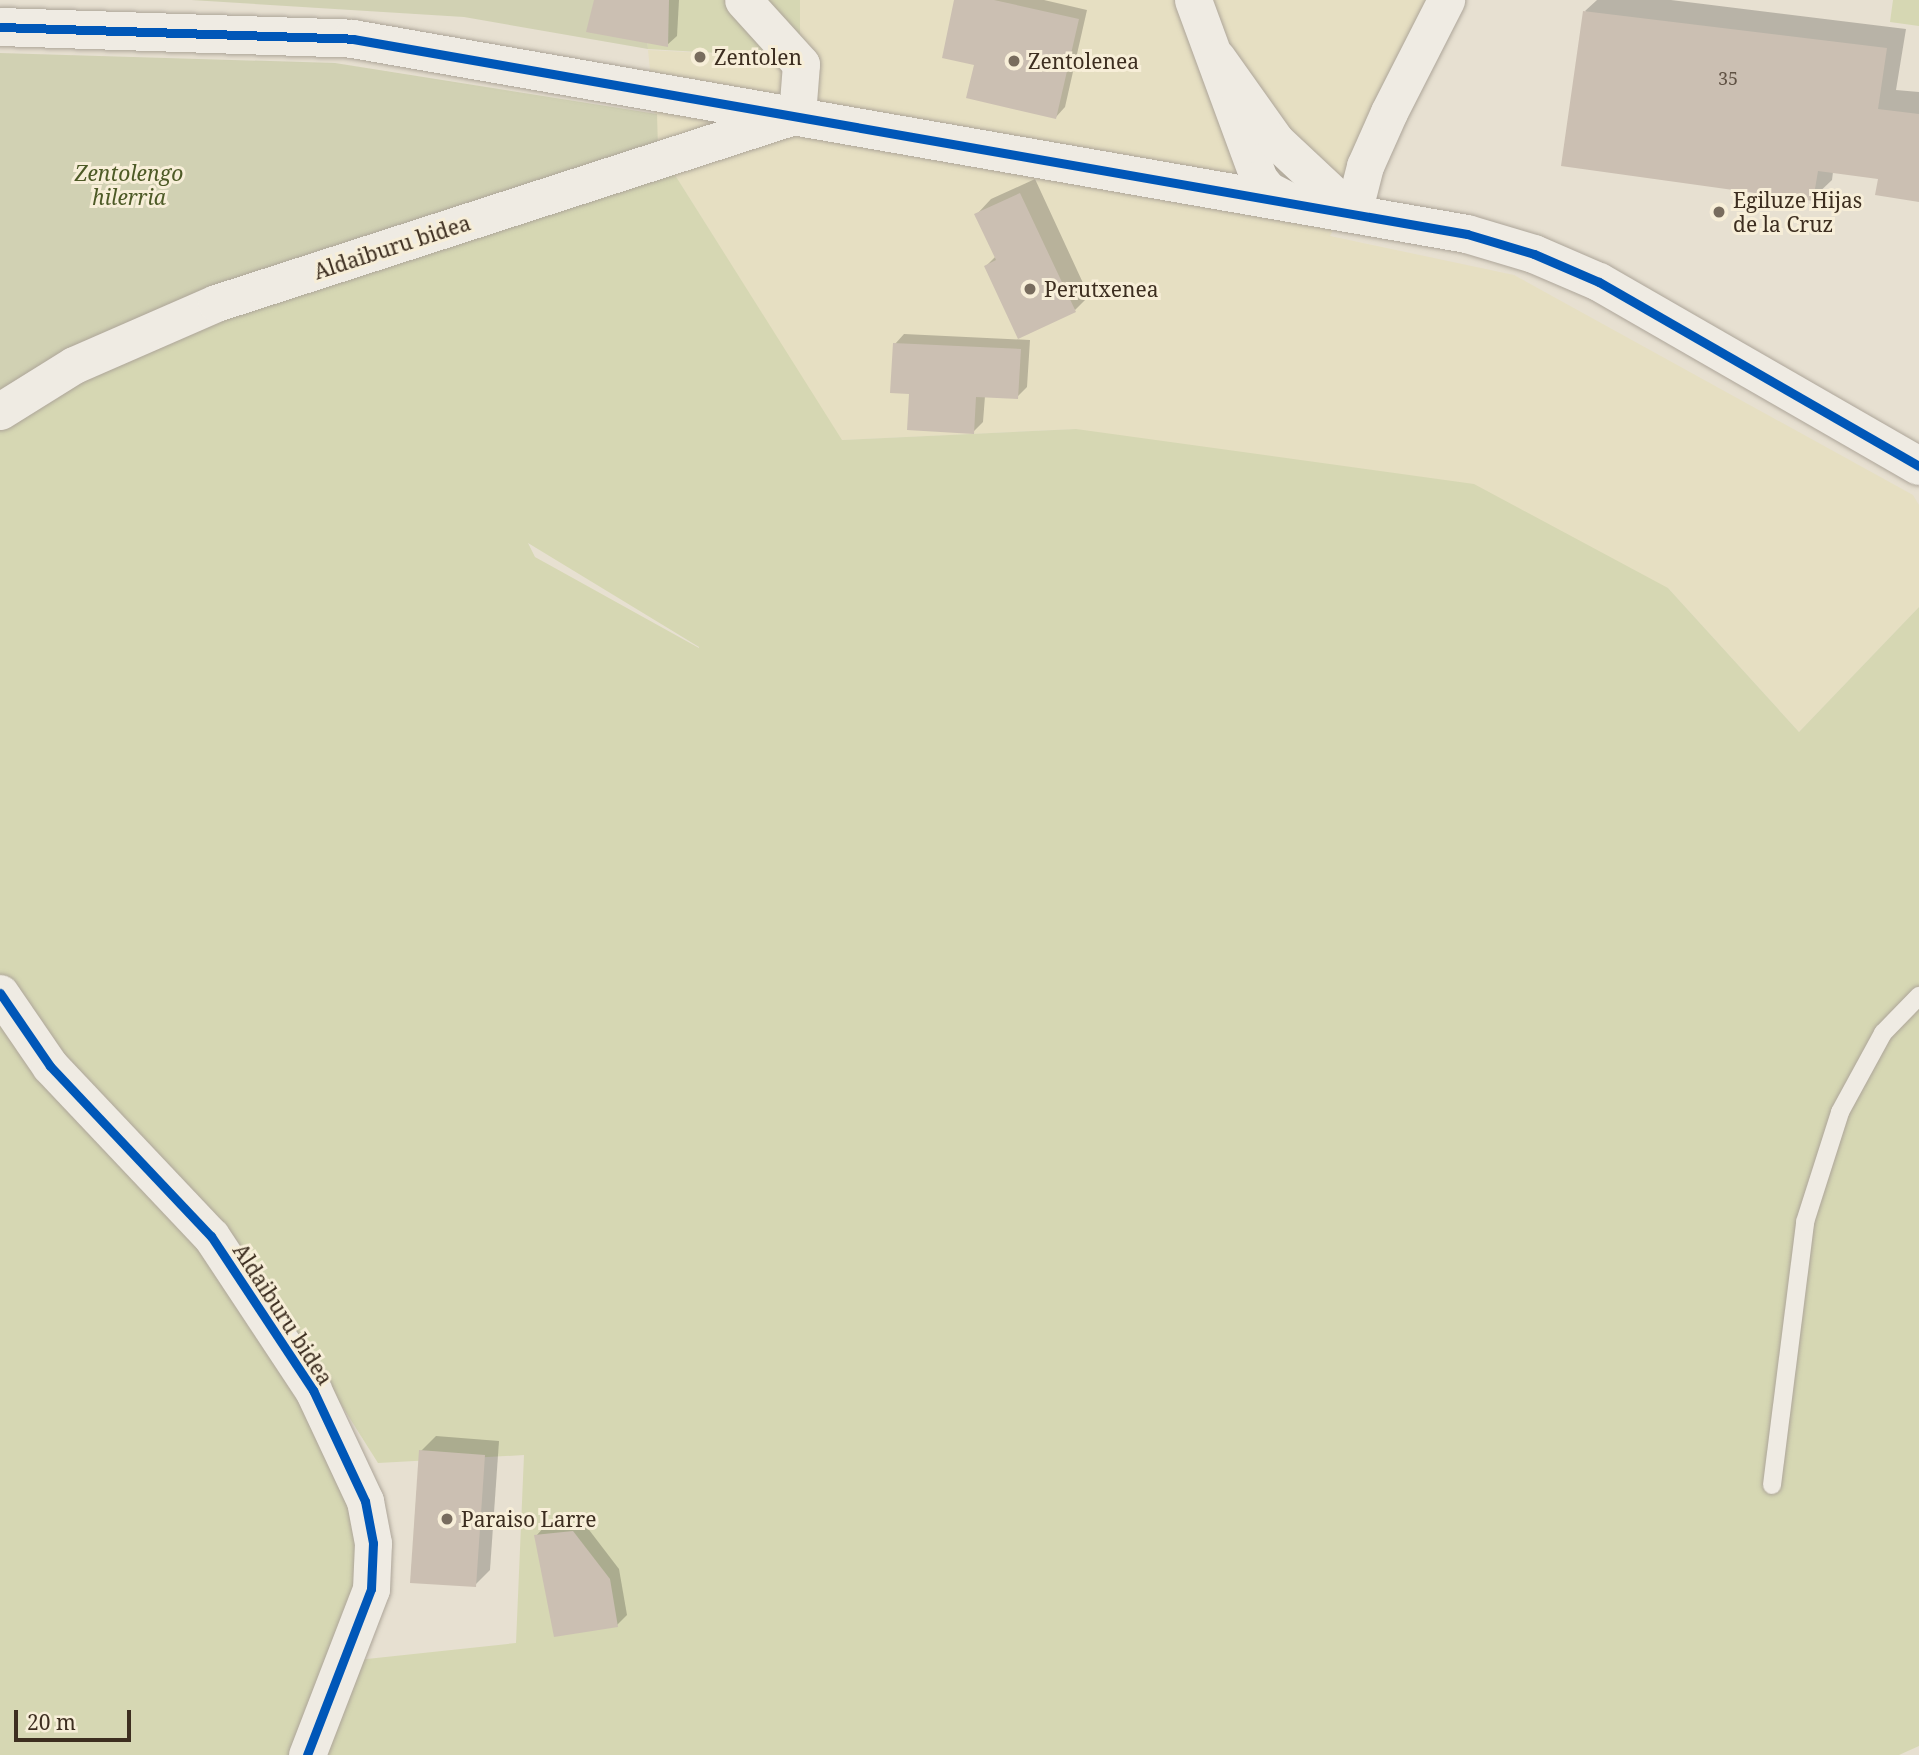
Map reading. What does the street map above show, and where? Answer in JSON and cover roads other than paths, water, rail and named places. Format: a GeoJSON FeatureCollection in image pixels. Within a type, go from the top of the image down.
{"type":"FeatureCollection","features":[{"type":"Feature","properties":{"kind":"street"},"geometry":{"type":"LineString","coordinates":[[743,0],[802,64],[797,115]]}},
{"type":"Feature","properties":{"kind":"street"},"geometry":{"type":"LineString","coordinates":[[1193,0],[1217,58],[1259,179],[1268,190],[1293,203]]}},
{"type":"Feature","properties":{"kind":"street"},"geometry":{"type":"LineString","coordinates":[[1353,213],[1366,166],[1389,112],[1446,0]]}},
{"type":"Feature","properties":{"kind":"street"},"geometry":{"type":"LineString","coordinates":[[0,27],[353,39],[1467,234],[1534,254],[1599,282],[1919,466]]}},
{"type":"Feature","properties":{"kind":"street"},"geometry":{"type":"LineString","coordinates":[[1217,58],[1276,141],[1353,213]]}},
{"type":"Feature","properties":{"kind":"street","name":"Aldaiburu bidea"},"geometry":{"type":"LineString","coordinates":[[0,411],[74,365],[216,303],[797,115]]}},
{"type":"Feature","properties":{"kind":"street","name":"Aldaiburu bidea"},"geometry":{"type":"LineString","coordinates":[[0,993],[50,1066],[211,1236],[313,1390],[365,1501],[373,1543],[370,1589],[307,1755]]}},
{"type":"Feature","properties":{"kind":"lane"},"geometry":{"type":"LineString","coordinates":[[1772,1485],[1805,1222],[1840,1112],[1883,1033],[1919,996]]}},
{"type":"Feature","properties":{"kind":"place","name":"Zentolen"},"geometry":{"type":"Point","coordinates":[700,57]}},
{"type":"Feature","properties":{"kind":"place","name":"Zentolenea"},"geometry":{"type":"Point","coordinates":[1014,61]}},
{"type":"Feature","properties":{"kind":"place","name":"Egiluze Hijas de la Cruz"},"geometry":{"type":"Point","coordinates":[1719,212]}},
{"type":"Feature","properties":{"kind":"place","name":"Perutxenea"},"geometry":{"type":"Point","coordinates":[1030,289]}},
{"type":"Feature","properties":{"kind":"place","name":"Paraiso Larre"},"geometry":{"type":"Point","coordinates":[447,1519]}},
{"type":"Feature","properties":{"kind":"park label","name":"Zentolengo hilerria"},"geometry":{"type":"Point","coordinates":[129,185]}}]}
